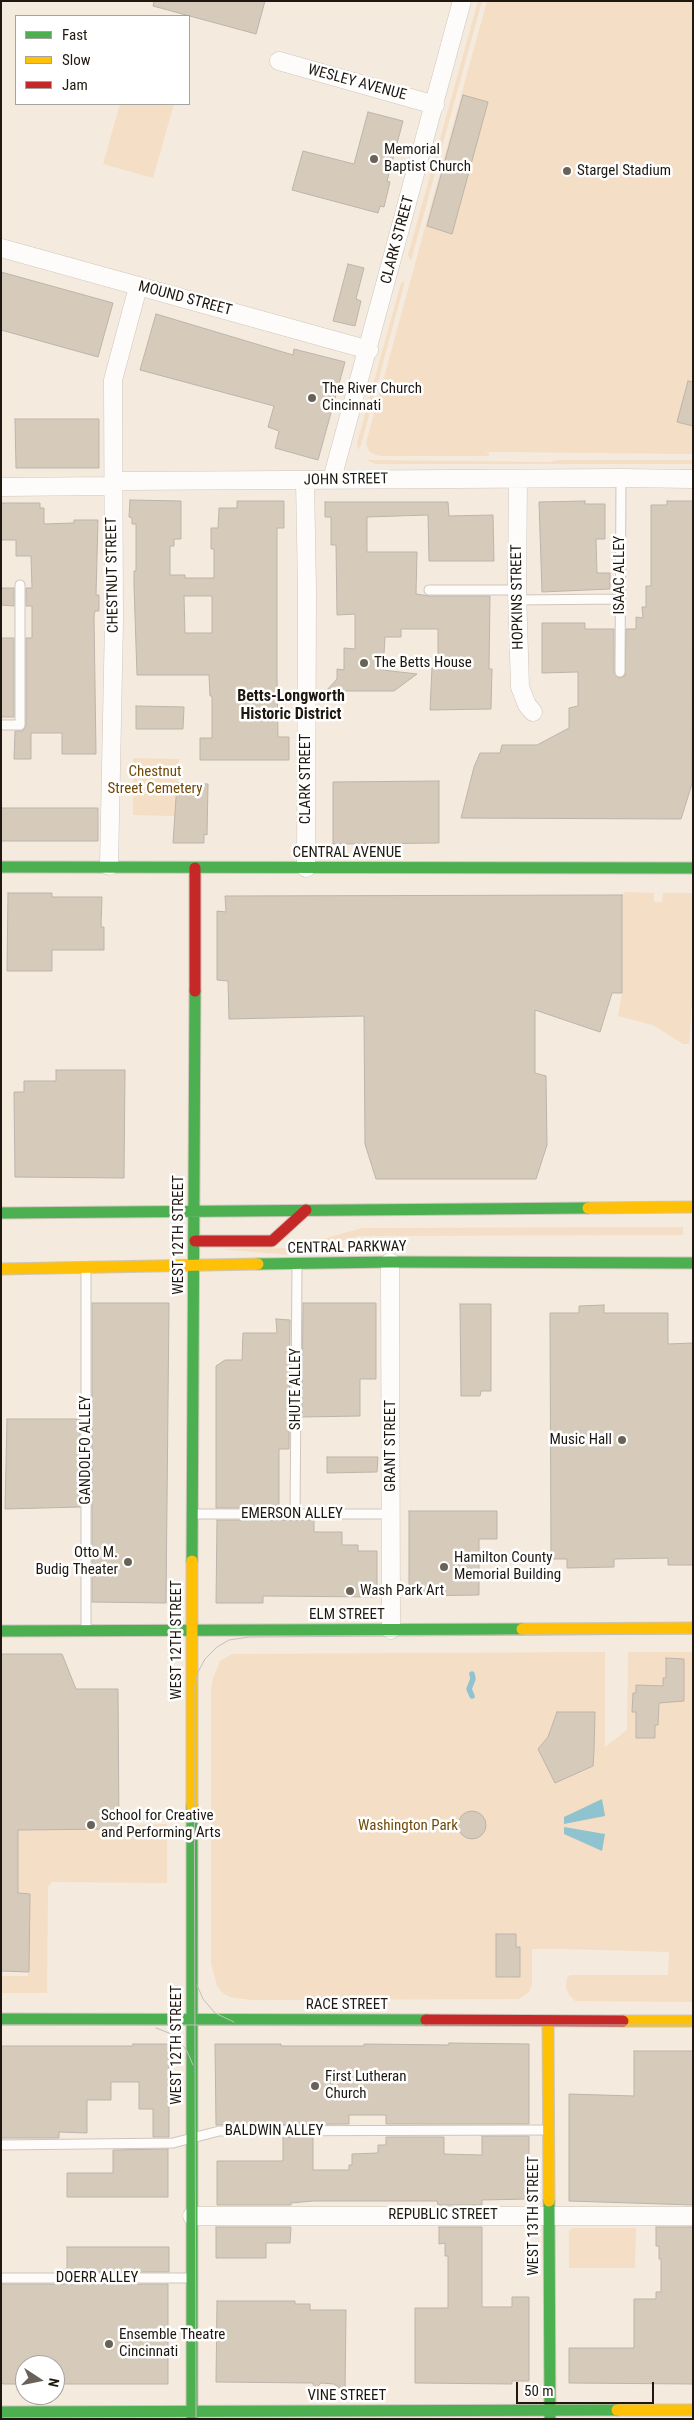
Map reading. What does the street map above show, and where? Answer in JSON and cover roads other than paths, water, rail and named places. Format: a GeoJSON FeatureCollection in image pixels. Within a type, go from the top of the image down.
{"type":"FeatureCollection","features":[{"type":"Feature","properties":{"kind":"street","name":"CLARK STREET"},"geometry":{"type":"LineString","coordinates":[[332,479],[369,350],[462,1]]}},
{"type":"Feature","properties":{"kind":"street","name":"WESLEY AVENUE"},"geometry":{"type":"LineString","coordinates":[[279,61],[435,104]]}},
{"type":"Feature","properties":{"kind":"street","name":"MOUND STREET"},"geometry":{"type":"LineString","coordinates":[[1,248],[369,350]]}},
{"type":"Feature","properties":{"kind":"street","name":"CHESTNUT STREET"},"geometry":{"type":"LineString","coordinates":[[109,866],[114,620],[113,380],[138,286]]}},
{"type":"Feature","properties":{"kind":"street","name":"HOPKINS STREET"},"geometry":{"type":"LineString","coordinates":[[518,479],[520,686],[527,705],[533,712]]}},
{"type":"Feature","properties":{"kind":"street","name":"JOHN STREET"},"geometry":{"type":"LineString","coordinates":[[1,487],[112,486],[121,481],[693,479]]}},
{"type":"Feature","properties":{"kind":"street","name":"CLARK STREET"},"geometry":{"type":"LineString","coordinates":[[305,480],[307,590],[306,868]]}},
{"type":"Feature","properties":{"kind":"street","name":"CENTRAL AVENUE"},"geometry":{"type":"LineString","coordinates":[[1,867],[693,868]]}},
{"type":"Feature","properties":{"kind":"street","name":"WEST 12TH STREET"},"geometry":{"type":"LineString","coordinates":[[192,2415],[192,1630],[195,868]]}},
{"type":"Feature","properties":{"kind":"street"},"geometry":{"type":"LineString","coordinates":[[1,1213],[693,1207]]}},
{"type":"Feature","properties":{"kind":"street"},"geometry":{"type":"LineString","coordinates":[[195,1241],[272,1241],[306,1210]]}},
{"type":"Feature","properties":{"kind":"street","name":"CENTRAL PARKWAY"},"geometry":{"type":"LineString","coordinates":[[1,1269],[86,1269],[390,1262],[693,1263]]}},
{"type":"Feature","properties":{"kind":"street","name":"GRANT STREET"},"geometry":{"type":"LineString","coordinates":[[390,1262],[391,1630]]}},
{"type":"Feature","properties":{"kind":"street","name":"ELM STREET"},"geometry":{"type":"LineString","coordinates":[[1,1631],[693,1628]]}},
{"type":"Feature","properties":{"kind":"street","name":"RACE STREET"},"geometry":{"type":"LineString","coordinates":[[1,2019],[192,2018],[693,2021]]}},
{"type":"Feature","properties":{"kind":"street","name":"WEST 13TH STREET"},"geometry":{"type":"LineString","coordinates":[[548,2021],[550,2415]]}},
{"type":"Feature","properties":{"kind":"street","name":"REPUBLIC STREET"},"geometry":{"type":"LineString","coordinates":[[192,2216],[693,2216]]}},
{"type":"Feature","properties":{"kind":"street","name":"VINE STREET"},"geometry":{"type":"LineString","coordinates":[[1,2412],[192,2415],[550,2415],[693,2410]]}},
{"type":"Feature","properties":{"kind":"lane","name":"ISAAC ALLEY"},"geometry":{"type":"LineString","coordinates":[[620,672],[621,478]]}},
{"type":"Feature","properties":{"kind":"lane"},"geometry":{"type":"LineString","coordinates":[[1,725],[20,725],[20,585]]}},
{"type":"Feature","properties":{"kind":"lane"},"geometry":{"type":"LineString","coordinates":[[429,590],[518,596],[620,599]]}},
{"type":"Feature","properties":{"kind":"lane","name":"SHUTE ALLEY"},"geometry":{"type":"LineString","coordinates":[[295,1514],[296,1264]]}},
{"type":"Feature","properties":{"kind":"lane","name":"GANDOLFO ALLEY"},"geometry":{"type":"LineString","coordinates":[[86,1269],[86,1632]]}},
{"type":"Feature","properties":{"kind":"lane","name":"EMERSON ALLEY"},"geometry":{"type":"LineString","coordinates":[[193,1514],[391,1514]]}},
{"type":"Feature","properties":{"kind":"lane","name":"BALDWIN ALLEY"},"geometry":{"type":"LineString","coordinates":[[1,2145],[173,2143],[218,2131],[548,2130]]}},
{"type":"Feature","properties":{"kind":"lane","name":"DOERR ALLEY"},"geometry":{"type":"LineString","coordinates":[[1,2278],[192,2278]]}},
{"type":"Feature","properties":{"kind":"water"},"geometry":{"type":"Polygon","coordinates":[[[602,1799],[605,1816],[564,1824],[564,1817],[602,1799]]]}},
{"type":"Feature","properties":{"kind":"water"},"geometry":{"type":"Polygon","coordinates":[[[564,1827],[605,1834],[602,1851],[564,1834],[564,1827]]]}},
{"type":"Feature","properties":{"kind":"waterway"},"geometry":{"type":"LineString","coordinates":[[472,1674],[473,1679],[469,1689],[472,1696]]}},
{"type":"Feature","properties":{"kind":"tram line"},"geometry":{"type":"LineString","coordinates":[[196,2419],[194,1690],[198,1672],[205,1659],[217,1647],[229,1640],[249,1637],[693,1634]]}},
{"type":"Feature","properties":{"kind":"tram line"},"geometry":{"type":"LineString","coordinates":[[197,1985],[203,1999],[215,2013],[234,2022]]}},
{"type":"Feature","properties":{"kind":"tram line"},"geometry":{"type":"LineString","coordinates":[[1,2025],[693,2025]]}},
{"type":"Feature","properties":{"kind":"tram line"},"geometry":{"type":"LineString","coordinates":[[156,2028],[169,2033],[180,2042],[187,2051],[193,2065]]}},
{"type":"Feature","properties":{"kind":"place","name":"Memorial Baptist Church"},"geometry":{"type":"Point","coordinates":[374,159]}},
{"type":"Feature","properties":{"kind":"place","name":"Stargel Stadium"},"geometry":{"type":"Point","coordinates":[567,171]}},
{"type":"Feature","properties":{"kind":"place","name":"The River Church Cincinnati"},"geometry":{"type":"Point","coordinates":[312,398]}},
{"type":"Feature","properties":{"kind":"place","name":"The Betts House"},"geometry":{"type":"Point","coordinates":[364,663]}},
{"type":"Feature","properties":{"kind":"place","name":"Music Hall"},"geometry":{"type":"Point","coordinates":[622,1440]}},
{"type":"Feature","properties":{"kind":"place","name":"Otto M. Budig Theater"},"geometry":{"type":"Point","coordinates":[128,1562]}},
{"type":"Feature","properties":{"kind":"place","name":"Hamilton County Memorial Building"},"geometry":{"type":"Point","coordinates":[444,1567]}},
{"type":"Feature","properties":{"kind":"place","name":"Wash Park Art"},"geometry":{"type":"Point","coordinates":[350,1591]}},
{"type":"Feature","properties":{"kind":"place","name":"School for Creative and Performing Arts"},"geometry":{"type":"Point","coordinates":[91,1825]}},
{"type":"Feature","properties":{"kind":"place","name":"First Lutheran Church"},"geometry":{"type":"Point","coordinates":[315,2086]}},
{"type":"Feature","properties":{"kind":"place","name":"Ensemble Theatre Cincinnati"},"geometry":{"type":"Point","coordinates":[109,2344]}},
{"type":"Feature","properties":{"kind":"district","name":"Betts-Longworth Historic District"},"geometry":{"type":"Point","coordinates":[291,706]}},
{"type":"Feature","properties":{"kind":"park label","name":"Chestnut Street Cemetery"},"geometry":{"type":"Point","coordinates":[155,780]}},
{"type":"Feature","properties":{"kind":"park label","name":"Washington Park"},"geometry":{"type":"Point","coordinates":[408,1826]}}]}
